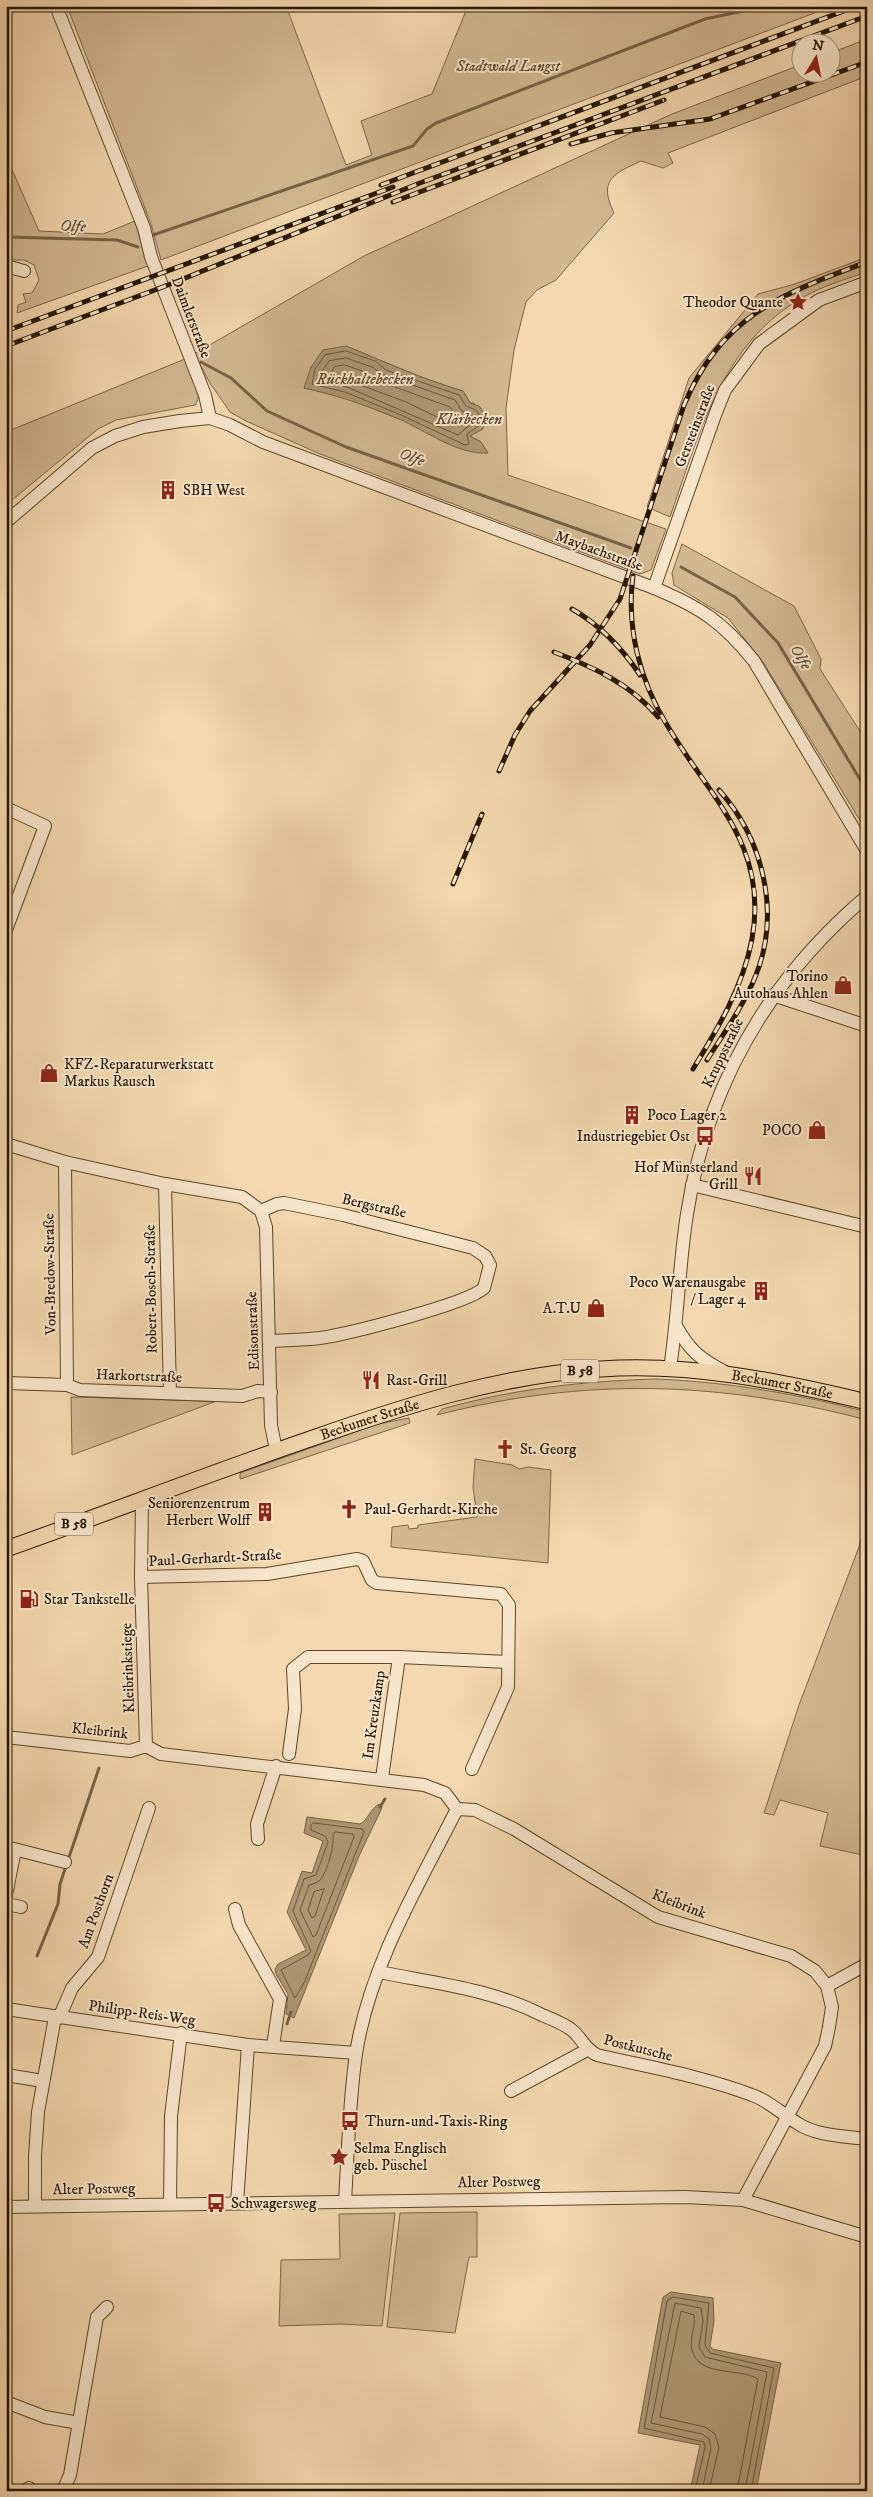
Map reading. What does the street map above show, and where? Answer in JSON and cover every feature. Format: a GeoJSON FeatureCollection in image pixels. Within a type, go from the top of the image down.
{"type":"FeatureCollection","features":[{"type":"Feature","properties":{"kind":"main road","name":"Beckumer Straße"},"geometry":{"type":"LineString","coordinates":[[6,1549],[276,1450],[372,1417],[464,1390],[537,1376],[602,1368],[670,1368],[728,1374],[821,1391],[867,1402]]}},
{"type":"Feature","properties":{"kind":"street","name":"Daimlerstraße"},"geometry":{"type":"LineString","coordinates":[[56,6],[144,228],[151,257],[205,395],[210,418]]}},
{"type":"Feature","properties":{"kind":"street"},"geometry":{"type":"LineString","coordinates":[[6,266],[24,271]]}},
{"type":"Feature","properties":{"kind":"street","name":"Gersteinstraße"},"geometry":{"type":"LineString","coordinates":[[654,588],[715,416],[725,390],[737,371],[758,344],[819,300],[867,282]]}},
{"type":"Feature","properties":{"kind":"street"},"geometry":{"type":"LineString","coordinates":[[6,522],[92,448],[114,436],[152,426],[210,418]]}},
{"type":"Feature","properties":{"kind":"street","name":"Maybachstraße"},"geometry":{"type":"LineString","coordinates":[[210,418],[287,451],[654,588],[702,611],[733,634],[754,661],[867,850]]}},
{"type":"Feature","properties":{"kind":"street"},"geometry":{"type":"LineString","coordinates":[[6,808],[45,826],[6,930]]}},
{"type":"Feature","properties":{"kind":"street","name":"Kruppstraße"},"geometry":{"type":"LineString","coordinates":[[670,1368],[676,1326],[682,1249],[692,1185],[705,1136],[721,1092],[742,1046],[773,995],[822,938],[867,896]]}},
{"type":"Feature","properties":{"kind":"street"},"geometry":{"type":"LineString","coordinates":[[773,995],[867,1026]]}},
{"type":"Feature","properties":{"kind":"street"},"geometry":{"type":"LineString","coordinates":[[6,1144],[65,1162],[165,1184],[242,1197],[261,1211]]}},
{"type":"Feature","properties":{"kind":"street","name":"Von-Bredow-Straße"},"geometry":{"type":"LineString","coordinates":[[65,1162],[67,1385]]}},
{"type":"Feature","properties":{"kind":"street","name":"Robert-Bosch-Straße"},"geometry":{"type":"LineString","coordinates":[[165,1184],[170,1393]]}},
{"type":"Feature","properties":{"kind":"street"},"geometry":{"type":"LineString","coordinates":[[692,1185],[867,1227]]}},
{"type":"Feature","properties":{"kind":"street","name":"Bergstraße"},"geometry":{"type":"LineString","coordinates":[[261,1211],[284,1203],[343,1215],[473,1248],[485,1256],[490,1265],[484,1288],[467,1298],[388,1322],[320,1338],[270,1341]]}},
{"type":"Feature","properties":{"kind":"street","name":"Edisonstraße"},"geometry":{"type":"LineString","coordinates":[[261,1211],[266,1227],[272,1437],[276,1450]]}},
{"type":"Feature","properties":{"kind":"street"},"geometry":{"type":"LineString","coordinates":[[676,1326],[686,1344],[702,1360],[728,1374]]}},
{"type":"Feature","properties":{"kind":"street","name":"Harkortstraße"},"geometry":{"type":"LineString","coordinates":[[6,1383],[67,1385],[80,1390],[242,1396],[258,1391],[270,1392]]}},
{"type":"Feature","properties":{"kind":"street","name":"Kleibrinkstiege"},"geometry":{"type":"LineString","coordinates":[[142,1499],[141,1578],[146,1746]]}},
{"type":"Feature","properties":{"kind":"street","name":"Paul-Gerhardt-Straße"},"geometry":{"type":"LineString","coordinates":[[141,1578],[268,1574],[357,1559],[363,1561],[372,1580],[377,1583],[501,1594],[509,1605],[508,1662]]}},
{"type":"Feature","properties":{"kind":"street","name":"Im Kreuzkamp"},"geometry":{"type":"LineString","coordinates":[[289,1754],[295,1709],[294,1669],[308,1657],[399,1657],[508,1662]]}},
{"type":"Feature","properties":{"kind":"street","name":"Im Kreuzkamp"},"geometry":{"type":"LineString","coordinates":[[382,1778],[399,1657]]}},
{"type":"Feature","properties":{"kind":"street"},"geometry":{"type":"LineString","coordinates":[[472,1769],[508,1688],[508,1662]]}},
{"type":"Feature","properties":{"kind":"street","name":"Kleibrink"},"geometry":{"type":"LineString","coordinates":[[6,1737],[130,1751],[146,1746],[161,1754],[424,1784],[448,1796],[457,1809],[475,1810],[514,1829],[658,1916],[791,1956],[815,1971],[827,1986]]}},
{"type":"Feature","properties":{"kind":"street"},"geometry":{"type":"LineString","coordinates":[[258,1839],[257,1824],[276,1766]]}},
{"type":"Feature","properties":{"kind":"street","name":"Am Posthorn"},"geometry":{"type":"LineString","coordinates":[[35,2206],[35,2156],[43,2081],[57,2017],[72,1988],[98,1956],[150,1808]]}},
{"type":"Feature","properties":{"kind":"street"},"geometry":{"type":"LineString","coordinates":[[345,2201],[356,2053],[379,1972],[408,1907],[457,1809]]}},
{"type":"Feature","properties":{"kind":"street"},"geometry":{"type":"LineString","coordinates":[[6,1895],[11,1848],[65,1862]]}},
{"type":"Feature","properties":{"kind":"street"},"geometry":{"type":"LineString","coordinates":[[6,1904],[21,1907]]}},
{"type":"Feature","properties":{"kind":"street"},"geometry":{"type":"LineString","coordinates":[[235,1909],[239,1925],[280,2000],[273,2046]]}},
{"type":"Feature","properties":{"kind":"street"},"geometry":{"type":"LineString","coordinates":[[743,2200],[786,2114],[825,2046],[832,2007],[827,1986],[867,1964]]}},
{"type":"Feature","properties":{"kind":"street","name":"Postkutsche"},"geometry":{"type":"LineString","coordinates":[[379,1972],[473,1991],[507,2001],[541,2014],[573,2031],[587,2050],[596,2055],[700,2079],[752,2095],[786,2114],[796,2123],[810,2129],[867,2139]]}},
{"type":"Feature","properties":{"kind":"street","name":"Philipp-Reis-Weg"},"geometry":{"type":"LineString","coordinates":[[6,2009],[181,2033],[248,2045],[356,2053]]}},
{"type":"Feature","properties":{"kind":"street"},"geometry":{"type":"LineString","coordinates":[[170,2204],[171,2116],[181,2033]]}},
{"type":"Feature","properties":{"kind":"street"},"geometry":{"type":"LineString","coordinates":[[237,2203],[248,2045]]}},
{"type":"Feature","properties":{"kind":"street"},"geometry":{"type":"LineString","coordinates":[[511,2092],[587,2050]]}},
{"type":"Feature","properties":{"kind":"street"},"geometry":{"type":"LineString","coordinates":[[6,2075],[43,2081]]}},
{"type":"Feature","properties":{"kind":"street","name":"Alter Postweg"},"geometry":{"type":"LineString","coordinates":[[6,2207],[675,2197],[743,2200],[867,2237]]}},
{"type":"Feature","properties":{"kind":"street"},"geometry":{"type":"LineString","coordinates":[[63,2491],[70,2475],[97,2317],[107,2307]]}},
{"type":"Feature","properties":{"kind":"street"},"geometry":{"type":"LineString","coordinates":[[6,2402],[45,2417],[79,2423]]}},
{"type":"Feature","properties":{"kind":"green space","name":"Stadtwald Langst"},"geometry":{"type":"Polygon","coordinates":[[[67,6],[286,6],[346,165],[372,155],[361,121],[432,94],[468,6],[833,6],[161,260],[151,224],[67,6]]]}},
{"type":"Feature","properties":{"kind":"green space"},"geometry":{"type":"Polygon","coordinates":[[[867,39],[867,76],[668,153],[673,163],[663,168],[641,161],[616,174],[608,185],[609,202],[614,213],[556,280],[537,290],[526,302],[514,350],[506,408],[508,475],[666,529],[651,570],[640,574],[320,454],[246,421],[230,412],[210,383],[194,354],[364,256],[672,114],[790,69],[790,82],[840,82],[840,50],[867,39]],[[346,346],[304,388],[343,397],[487,453],[481,442],[469,436],[474,403],[470,403],[463,391],[418,376],[346,346]]]}},
{"type":"Feature","properties":{"kind":"green space"},"geometry":{"type":"Polygon","coordinates":[[[6,156],[39,231],[103,234],[135,221],[148,266],[17,313],[18,305],[26,302],[23,294],[32,293],[39,280],[34,265],[24,260],[6,260],[6,156]]]}},
{"type":"Feature","properties":{"kind":"green space"},"geometry":{"type":"Polygon","coordinates":[[[867,257],[867,272],[813,292],[782,311],[757,334],[736,360],[719,388],[705,419],[670,517],[647,507],[689,378],[758,294],[795,284],[867,257]]]}},
{"type":"Feature","properties":{"kind":"green space"},"geometry":{"type":"Polygon","coordinates":[[[185,359],[198,388],[198,400],[195,405],[116,420],[98,429],[6,505],[6,432],[185,359]]]}},
{"type":"Feature","properties":{"kind":"green space"},"geometry":{"type":"Polygon","coordinates":[[[682,544],[794,606],[821,659],[820,669],[867,742],[867,832],[763,662],[728,618],[674,585],[672,573],[682,544]]]}},
{"type":"Feature","properties":{"kind":"green space"},"geometry":{"type":"Polygon","coordinates":[[[657,1379],[710,1383],[789,1394],[867,1412],[867,1420],[758,1397],[705,1391],[652,1389],[546,1394],[437,1415],[442,1409],[522,1391],[575,1384],[657,1379]]]}},
{"type":"Feature","properties":{"kind":"green space"},"geometry":{"type":"Polygon","coordinates":[[[71,1397],[202,1401],[214,1402],[72,1455],[71,1397]]]}},
{"type":"Feature","properties":{"kind":"green space"},"geometry":{"type":"Polygon","coordinates":[[[409,1418],[410,1423],[240,1479],[240,1473],[378,1424],[409,1418]]]}},
{"type":"Feature","properties":{"kind":"green space"},"geometry":{"type":"Polygon","coordinates":[[[475,1459],[512,1465],[519,1469],[528,1467],[551,1470],[548,1563],[391,1547],[392,1527],[408,1525],[409,1529],[418,1528],[418,1525],[477,1517],[473,1487],[475,1459]]]}},
{"type":"Feature","properties":{"kind":"green space"},"geometry":{"type":"Polygon","coordinates":[[[867,1512],[867,1863],[862,1863],[863,1855],[820,1846],[828,1813],[780,1800],[774,1815],[764,1813],[799,1705],[859,1547],[867,1512]]]}},
{"type":"Feature","properties":{"kind":"green space"},"geometry":{"type":"Polygon","coordinates":[[[477,2212],[477,2257],[469,2257],[455,2333],[387,2327],[400,2213],[477,2212]]]}},
{"type":"Feature","properties":{"kind":"green space"},"geometry":{"type":"Polygon","coordinates":[[[395,2213],[382,2326],[340,2324],[279,2326],[281,2260],[340,2259],[339,2214],[395,2213]]]}},
{"type":"Feature","properties":{"kind":"water","name":"Rückhaltebecken"},"geometry":{"type":"Polygon","coordinates":[[[346,346],[418,376],[463,391],[470,403],[479,406],[485,414],[483,429],[470,436],[481,442],[488,453],[465,450],[376,410],[340,397],[304,388],[311,367],[323,350],[346,346]]]}},
{"type":"Feature","properties":{"kind":"water"},"geometry":{"type":"Polygon","coordinates":[[[379,1804],[382,1806],[381,1810],[359,1856],[294,2018],[286,2014],[288,1994],[275,1969],[278,1964],[306,1950],[287,1912],[302,1871],[312,1873],[323,1841],[304,1833],[307,1817],[360,1824],[379,1804]]]}},
{"type":"Feature","properties":{"kind":"water"},"geometry":{"type":"Polygon","coordinates":[[[671,2292],[713,2298],[714,2321],[710,2346],[712,2349],[781,2363],[756,2491],[690,2491],[700,2445],[638,2433],[663,2297],[671,2292]]]}},
{"type":"Feature","properties":{"kind":"waterway"},"geometry":{"type":"LineString","coordinates":[[153,235],[413,146],[427,129],[436,123],[705,19],[767,6]]}},
{"type":"Feature","properties":{"kind":"waterway","name":"Olfe"},"geometry":{"type":"LineString","coordinates":[[6,237],[117,240],[138,247]]}},
{"type":"Feature","properties":{"kind":"waterway","name":"Olfe"},"geometry":{"type":"LineString","coordinates":[[201,362],[231,378],[267,411],[346,447],[631,548]]}},
{"type":"Feature","properties":{"kind":"waterway","name":"Olfe"},"geometry":{"type":"LineString","coordinates":[[681,567],[735,597],[778,643],[867,791]]}},
{"type":"Feature","properties":{"kind":"waterway"},"geometry":{"type":"LineString","coordinates":[[37,1956],[58,1904],[60,1884],[99,1768]]}},
{"type":"Feature","properties":{"kind":"waterway"},"geometry":{"type":"LineString","coordinates":[[380,1807],[385,1799]]}},
{"type":"Feature","properties":{"kind":"waterway"},"geometry":{"type":"LineString","coordinates":[[287,2024],[291,2012]]}},
{"type":"Feature","properties":{"kind":"railway"},"geometry":{"type":"LineString","coordinates":[[381,185],[857,6]]}},
{"type":"Feature","properties":{"kind":"railway"},"geometry":{"type":"LineString","coordinates":[[6,346],[168,285],[420,183],[867,16]]}},
{"type":"Feature","properties":{"kind":"railway"},"geometry":{"type":"LineString","coordinates":[[571,144],[611,133],[710,119],[867,62]]}},
{"type":"Feature","properties":{"kind":"railway"},"geometry":{"type":"LineString","coordinates":[[393,202],[664,100]]}},
{"type":"Feature","properties":{"kind":"railway"},"geometry":{"type":"LineString","coordinates":[[6,331],[393,187]]}},
{"type":"Feature","properties":{"kind":"railway"},"geometry":{"type":"LineString","coordinates":[[499,771],[515,735],[530,711],[590,645],[620,599],[684,405],[699,374],[717,349],[736,329],[758,312],[782,298],[808,285],[867,262]]}},
{"type":"Feature","properties":{"kind":"railway"},"geometry":{"type":"LineString","coordinates":[[633,576],[631,596],[634,634],[637,654],[649,690],[667,725],[732,824],[744,849],[752,876],[755,906],[752,939],[748,957],[728,1007],[693,1069]]}},
{"type":"Feature","properties":{"kind":"railway"},"geometry":{"type":"LineString","coordinates":[[572,609],[592,622],[610,638],[640,675]]}},
{"type":"Feature","properties":{"kind":"railway"},"geometry":{"type":"LineString","coordinates":[[554,652],[597,670],[624,686],[658,717]]}},
{"type":"Feature","properties":{"kind":"railway"},"geometry":{"type":"LineString","coordinates":[[707,1060],[746,997],[756,975],[763,951],[767,926],[767,902],[757,853],[734,809],[719,790]]}},
{"type":"Feature","properties":{"kind":"railway"},"geometry":{"type":"LineString","coordinates":[[453,884],[482,814]]}},
{"type":"Feature","properties":{"kind":"place","name":"Theodor Quante"},"geometry":{"type":"Point","coordinates":[798,302]}},
{"type":"Feature","properties":{"kind":"place","name":"SBH West"},"geometry":{"type":"Point","coordinates":[168,490]}},
{"type":"Feature","properties":{"kind":"place","name":"Torino Autohaus Ahlen"},"geometry":{"type":"Point","coordinates":[843,985]}},
{"type":"Feature","properties":{"kind":"place","name":"KFZ-Reparaturwerkstatt Markus Rausch"},"geometry":{"type":"Point","coordinates":[49,1073]}},
{"type":"Feature","properties":{"kind":"place","name":"Poco Lager 2"},"geometry":{"type":"Point","coordinates":[632,1115]}},
{"type":"Feature","properties":{"kind":"place","name":"POCO"},"geometry":{"type":"Point","coordinates":[817,1130]}},
{"type":"Feature","properties":{"kind":"place","name":"Industriegebiet Ost"},"geometry":{"type":"Point","coordinates":[705,1136]}},
{"type":"Feature","properties":{"kind":"place","name":"Hof Münsterland Grill"},"geometry":{"type":"Point","coordinates":[753,1176]}},
{"type":"Feature","properties":{"kind":"place","name":"Poco Warenausgabe / Lager 4"},"geometry":{"type":"Point","coordinates":[761,1291]}},
{"type":"Feature","properties":{"kind":"place","name":"A.T.U"},"geometry":{"type":"Point","coordinates":[596,1308]}},
{"type":"Feature","properties":{"kind":"place","name":"Rast-Grill"},"geometry":{"type":"Point","coordinates":[371,1380]}},
{"type":"Feature","properties":{"kind":"place","name":"St. Georg"},"geometry":{"type":"Point","coordinates":[505,1449]}},
{"type":"Feature","properties":{"kind":"place","name":"Paul-Gerhardt-Kirche"},"geometry":{"type":"Point","coordinates":[349,1509]}},
{"type":"Feature","properties":{"kind":"place","name":"Seniorenzentrum Herbert Wolff"},"geometry":{"type":"Point","coordinates":[265,1512]}},
{"type":"Feature","properties":{"kind":"place","name":"Star Tankstelle"},"geometry":{"type":"Point","coordinates":[29,1599]}},
{"type":"Feature","properties":{"kind":"place","name":"Thurn-und-Taxis-Ring"},"geometry":{"type":"Point","coordinates":[350,2121]}},
{"type":"Feature","properties":{"kind":"place","name":"Selma Englisch geb. Püschel"},"geometry":{"type":"Point","coordinates":[339,2157]}},
{"type":"Feature","properties":{"kind":"place","name":"Schwagersweg"},"geometry":{"type":"Point","coordinates":[216,2203]}},
{"type":"Feature","properties":{"kind":"water label","name":"Klärbecken"},"geometry":{"type":"Point","coordinates":[469,419]}}]}
